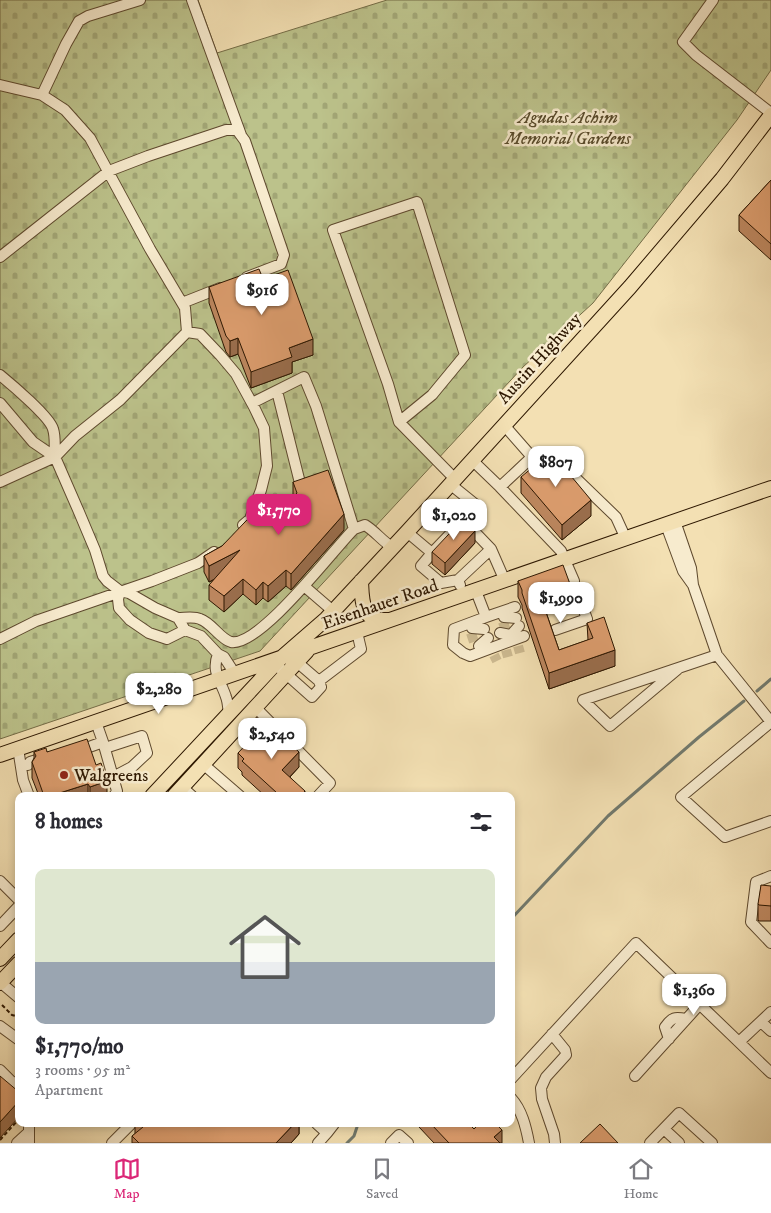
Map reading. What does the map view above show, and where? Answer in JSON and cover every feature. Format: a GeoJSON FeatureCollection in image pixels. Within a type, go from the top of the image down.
{"type":"FeatureCollection","features":[{"type":"Feature","properties":{"kind":"main road","name":"Austin Highway"},"geometry":{"type":"LineString","coordinates":[[184,792],[203,764],[309,648],[361,581],[636,280],[769,121]]}},
{"type":"Feature","properties":{"kind":"main road","name":"Eisenhauer Road"},"geometry":{"type":"LineString","coordinates":[[0,755],[235,674],[277,662],[309,648],[771,488]]}},
{"type":"Feature","properties":{"kind":"main road"},"geometry":{"type":"LineString","coordinates":[[361,581],[363,607],[368,615],[382,621],[392,620]]}},
{"type":"Feature","properties":{"kind":"main road","name":"Austin Highway"},"geometry":{"type":"LineString","coordinates":[[156,792],[277,662],[333,617]]}},
{"type":"Feature","properties":{"kind":"main road"},"geometry":{"type":"LineString","coordinates":[[0,958],[15,942]]}},
{"type":"Feature","properties":{"kind":"main road"},"geometry":{"type":"LineString","coordinates":[[0,982],[15,967]]}},
{"type":"Feature","properties":{"kind":"street"},"geometry":{"type":"LineString","coordinates":[[42,95],[79,21],[88,16],[140,0]]}},
{"type":"Feature","properties":{"kind":"street"},"geometry":{"type":"LineString","coordinates":[[192,0],[242,136]]}},
{"type":"Feature","properties":{"kind":"street"},"geometry":{"type":"LineString","coordinates":[[712,0],[683,42],[769,121]]}},
{"type":"Feature","properties":{"kind":"street"},"geometry":{"type":"LineString","coordinates":[[0,85],[42,95],[65,110],[90,138],[150,249],[185,308],[187,332],[120,400],[75,436],[55,457],[0,482]]}},
{"type":"Feature","properties":{"kind":"street"},"geometry":{"type":"LineString","coordinates":[[0,257],[109,171],[226,130],[237,130],[245,140],[284,256],[281,264],[182,303]]}},
{"type":"Feature","properties":{"kind":"street"},"geometry":{"type":"LineString","coordinates":[[399,422],[432,395],[465,355],[417,202],[333,230],[399,422],[476,506],[421,566],[440,583],[458,580],[491,549]]}},
{"type":"Feature","properties":{"kind":"street"},"geometry":{"type":"LineString","coordinates":[[187,332],[200,334],[236,374],[264,428],[267,466],[262,490],[250,519],[238,531]]}},
{"type":"Feature","properties":{"kind":"street"},"geometry":{"type":"LineString","coordinates":[[0,375],[41,412],[53,428],[55,457],[92,542],[103,576],[107,581],[120,591],[129,593],[155,608],[178,618],[199,618],[210,624],[222,637],[231,642],[242,640],[272,619],[354,529],[365,526],[373,530],[392,548]]}},
{"type":"Feature","properties":{"kind":"street"},"geometry":{"type":"LineString","coordinates":[[252,403],[304,377],[316,406],[354,529]]}},
{"type":"Feature","properties":{"kind":"street"},"geometry":{"type":"LineString","coordinates":[[277,391],[299,479]]}},
{"type":"Feature","properties":{"kind":"street"},"geometry":{"type":"LineString","coordinates":[[0,403],[33,442],[55,457]]}},
{"type":"Feature","properties":{"kind":"street"},"geometry":{"type":"LineString","coordinates":[[504,425],[532,457]]}},
{"type":"Feature","properties":{"kind":"street"},"geometry":{"type":"LineString","coordinates":[[500,487],[532,457],[555,458],[616,517],[626,539]]}},
{"type":"Feature","properties":{"kind":"street"},"geometry":{"type":"LineString","coordinates":[[472,460],[561,551],[574,581]]}},
{"type":"Feature","properties":{"kind":"street"},"geometry":{"type":"LineString","coordinates":[[431,505],[460,524],[491,549],[505,580]]}},
{"type":"Feature","properties":{"kind":"street"},"geometry":{"type":"LineString","coordinates":[[670,523],[683,570],[693,585],[717,655],[771,722],[681,797],[725,837],[771,821]]}},
{"type":"Feature","properties":{"kind":"street"},"geometry":{"type":"LineString","coordinates":[[407,532],[432,553]]}},
{"type":"Feature","properties":{"kind":"street"},"geometry":{"type":"LineString","coordinates":[[0,639],[36,621],[198,563],[220,548]]}},
{"type":"Feature","properties":{"kind":"street"},"geometry":{"type":"LineString","coordinates":[[458,580],[470,593],[486,617],[510,629],[479,639],[486,617]]}},
{"type":"Feature","properties":{"kind":"street"},"geometry":{"type":"LineString","coordinates":[[304,586],[333,617]]}},
{"type":"Feature","properties":{"kind":"street"},"geometry":{"type":"LineString","coordinates":[[120,591],[118,598],[119,608],[130,620],[149,633],[167,639],[185,630]]}},
{"type":"Feature","properties":{"kind":"street"},"geometry":{"type":"LineString","coordinates":[[555,630],[587,619],[580,600]]}},
{"type":"Feature","properties":{"kind":"street"},"geometry":{"type":"LineString","coordinates":[[178,618],[185,630],[201,636],[218,654],[224,657],[235,674]]}},
{"type":"Feature","properties":{"kind":"street"},"geometry":{"type":"LineString","coordinates":[[319,680],[362,650],[357,632]]}},
{"type":"Feature","properties":{"kind":"street"},"geometry":{"type":"LineString","coordinates":[[218,654],[216,665],[218,680],[226,696],[229,714]]}},
{"type":"Feature","properties":{"kind":"street"},"geometry":{"type":"LineString","coordinates":[[678,668],[610,726],[583,700],[649,678],[678,668],[717,655]]}},
{"type":"Feature","properties":{"kind":"street"},"geometry":{"type":"LineString","coordinates":[[277,662],[286,674],[312,697],[321,687],[319,680],[297,662]]}},
{"type":"Feature","properties":{"kind":"street"},"geometry":{"type":"LineString","coordinates":[[255,708],[330,783],[322,792]]}},
{"type":"Feature","properties":{"kind":"street"},"geometry":{"type":"LineString","coordinates":[[96,722],[117,792]]}},
{"type":"Feature","properties":{"kind":"street"},"geometry":{"type":"LineString","coordinates":[[46,764],[62,756],[142,736],[147,753],[132,767],[113,778]]}},
{"type":"Feature","properties":{"kind":"street"},"geometry":{"type":"LineString","coordinates":[[18,748],[28,766]]}},
{"type":"Feature","properties":{"kind":"street"},"geometry":{"type":"LineString","coordinates":[[28,792],[23,780],[30,762],[50,755],[62,756]]}},
{"type":"Feature","properties":{"kind":"street"},"geometry":{"type":"LineString","coordinates":[[203,764],[235,792]]}},
{"type":"Feature","properties":{"kind":"street"},"geometry":{"type":"LineString","coordinates":[[771,876],[756,882],[751,922],[771,944]]}},
{"type":"Feature","properties":{"kind":"street"},"geometry":{"type":"LineString","coordinates":[[0,882],[15,896]]}},
{"type":"Feature","properties":{"kind":"street"},"geometry":{"type":"LineString","coordinates":[[0,926],[15,910]]}},
{"type":"Feature","properties":{"kind":"street"},"geometry":{"type":"LineString","coordinates":[[515,1074],[636,943],[771,1073]]}},
{"type":"Feature","properties":{"kind":"street"},"geometry":{"type":"LineString","coordinates":[[0,982],[15,995]]}},
{"type":"Feature","properties":{"kind":"street"},"geometry":{"type":"LineString","coordinates":[[635,1076],[700,1004]]}},
{"type":"Feature","properties":{"kind":"street"},"geometry":{"type":"LineString","coordinates":[[739,1042],[771,1012]]}},
{"type":"Feature","properties":{"kind":"street"},"geometry":{"type":"LineString","coordinates":[[761,1022],[771,1031]]}},
{"type":"Feature","properties":{"kind":"street"},"geometry":{"type":"LineString","coordinates":[[0,1026],[15,1037]]}},
{"type":"Feature","properties":{"kind":"street"},"geometry":{"type":"LineString","coordinates":[[552,1034],[565,1050],[566,1055],[546,1077],[541,1088],[542,1099],[554,1134],[555,1143]]}},
{"type":"Feature","properties":{"kind":"street"},"geometry":{"type":"LineString","coordinates":[[0,1070],[15,1083]]}},
{"type":"Feature","properties":{"kind":"street"},"geometry":{"type":"LineString","coordinates":[[515,1103],[524,1122],[529,1143]]}},
{"type":"Feature","properties":{"kind":"street"},"geometry":{"type":"LineString","coordinates":[[650,1143],[679,1113],[712,1143]]}},
{"type":"Feature","properties":{"kind":"street"},"geometry":{"type":"LineString","coordinates":[[112,1143],[128,1127]]}},
{"type":"Feature","properties":{"kind":"street"},"geometry":{"type":"LineString","coordinates":[[320,1127],[327,1133]]}},
{"type":"Feature","properties":{"kind":"street"},"geometry":{"type":"LineString","coordinates":[[318,1143],[332,1127]]}},
{"type":"Feature","properties":{"kind":"street"},"geometry":{"type":"LineString","coordinates":[[18,1143],[29,1128]]}},
{"type":"Feature","properties":{"kind":"street"},"geometry":{"type":"LineString","coordinates":[[29,1128],[29,1143]]}},
{"type":"Feature","properties":{"kind":"street"},"geometry":{"type":"LineString","coordinates":[[664,1129],[679,1143]]}},
{"type":"Feature","properties":{"kind":"street"},"geometry":{"type":"LineString","coordinates":[[391,1143],[399,1135],[408,1143]]}},
{"type":"Feature","properties":{"kind":"path"},"geometry":{"type":"LineString","coordinates":[[333,617],[341,624],[359,616]]}},
{"type":"Feature","properties":{"kind":"path"},"geometry":{"type":"LineString","coordinates":[[2,1005],[15,1016]]}},
{"type":"Feature","properties":{"kind":"path"},"geometry":{"type":"LineString","coordinates":[[0,1140],[15,1123]]}},
{"type":"Feature","properties":{"kind":"green space","name":"Agudas Achim Memorial Gardens"},"geometry":{"type":"Polygon","coordinates":[[[0,0],[198,0],[217,53],[387,0],[771,0],[771,70],[737,120],[593,303],[523,367],[260,651],[0,739],[0,0]]]}},
{"type":"Feature","properties":{"kind":"building"},"geometry":{"type":"Polygon","coordinates":[[[771,180],[771,244],[739,215],[771,180]]]}},
{"type":"Feature","properties":{"kind":"building"},"geometry":{"type":"Polygon","coordinates":[[[259,269],[263,279],[288,270],[313,339],[289,348],[292,357],[251,372],[238,338],[230,341],[226,336],[209,287],[259,269]]]}},
{"type":"Feature","properties":{"kind":"building"},"geometry":{"type":"Polygon","coordinates":[[[551,452],[591,500],[562,525],[521,477],[551,452]]]}},
{"type":"Feature","properties":{"kind":"building"},"geometry":{"type":"Polygon","coordinates":[[[328,470],[344,514],[291,574],[286,570],[268,586],[263,582],[256,590],[243,579],[224,596],[209,585],[240,550],[209,566],[204,556],[222,546],[267,499],[280,511],[297,493],[293,482],[328,470]]]}},
{"type":"Feature","properties":{"kind":"building"},"geometry":{"type":"Polygon","coordinates":[[[463,519],[475,531],[445,563],[432,552],[463,519]]]}},
{"type":"Feature","properties":{"kind":"building"},"geometry":{"type":"Polygon","coordinates":[[[563,565],[570,584],[540,595],[559,650],[593,638],[587,623],[604,617],[615,650],[549,673],[518,581],[563,565]]]}},
{"type":"Feature","properties":{"kind":"building"},"geometry":{"type":"Polygon","coordinates":[[[271,718],[279,726],[275,730],[299,752],[282,770],[305,791],[276,792],[242,761],[244,759],[238,753],[271,718]]]}},
{"type":"Feature","properties":{"kind":"building","name":"Walgreens"},"geometry":{"type":"Polygon","coordinates":[[[87,739],[96,765],[101,763],[107,781],[90,787],[88,784],[63,792],[43,792],[32,762],[36,756],[34,752],[46,748],[47,752],[87,739]]]}},
{"type":"Feature","properties":{"kind":"building"},"geometry":{"type":"Polygon","coordinates":[[[761,885],[771,886],[771,906],[758,904],[761,885]]]}},
{"type":"Feature","properties":{"kind":"building"},"geometry":{"type":"Polygon","coordinates":[[[0,1076],[15,1089],[15,1105],[0,1122],[0,1076]]]}},
{"type":"Feature","properties":{"kind":"building"},"geometry":{"type":"Polygon","coordinates":[[[600,1124],[618,1143],[580,1143],[600,1124]]]}},
{"type":"Feature","properties":{"kind":"building"},"geometry":{"type":"Polygon","coordinates":[[[143,1127],[291,1127],[276,1143],[139,1143],[132,1136],[143,1127]]]}},
{"type":"Feature","properties":{"kind":"building"},"geometry":{"type":"Polygon","coordinates":[[[434,1127],[472,1127],[474,1129],[476,1127],[499,1127],[502,1130],[494,1137],[500,1143],[449,1143],[434,1127]]]}},
{"type":"Feature","properties":{"kind":"waterway"},"geometry":{"type":"LineString","coordinates":[[757,691],[771,679]]}},
{"type":"Feature","properties":{"kind":"waterway"},"geometry":{"type":"LineString","coordinates":[[515,915],[608,816],[699,737],[744,701]]}},
{"type":"Feature","properties":{"kind":"waterway"},"geometry":{"type":"LineString","coordinates":[[347,1143],[354,1136],[357,1127]]}},
{"type":"Feature","properties":{"kind":"tunnel"},"geometry":{"type":"LineString","coordinates":[[574,581],[580,600]]}},
{"type":"Feature","properties":{"kind":"tunnel"},"geometry":{"type":"LineString","coordinates":[[503,622],[506,631]]}},
{"type":"Feature","properties":{"kind":"tunnel"},"geometry":{"type":"LineString","coordinates":[[471,633],[474,642]]}},
{"type":"Feature","properties":{"kind":"tunnel"},"geometry":{"type":"LineString","coordinates":[[518,646],[520,653]]}},
{"type":"Feature","properties":{"kind":"tunnel"},"geometry":{"type":"LineString","coordinates":[[506,650],[508,657]]}},
{"type":"Feature","properties":{"kind":"tunnel"},"geometry":{"type":"LineString","coordinates":[[494,655],[497,661]]}},
{"type":"Feature","properties":{"kind":"place","name":"Walgreens"},"geometry":{"type":"Point","coordinates":[64,775]}}]}
